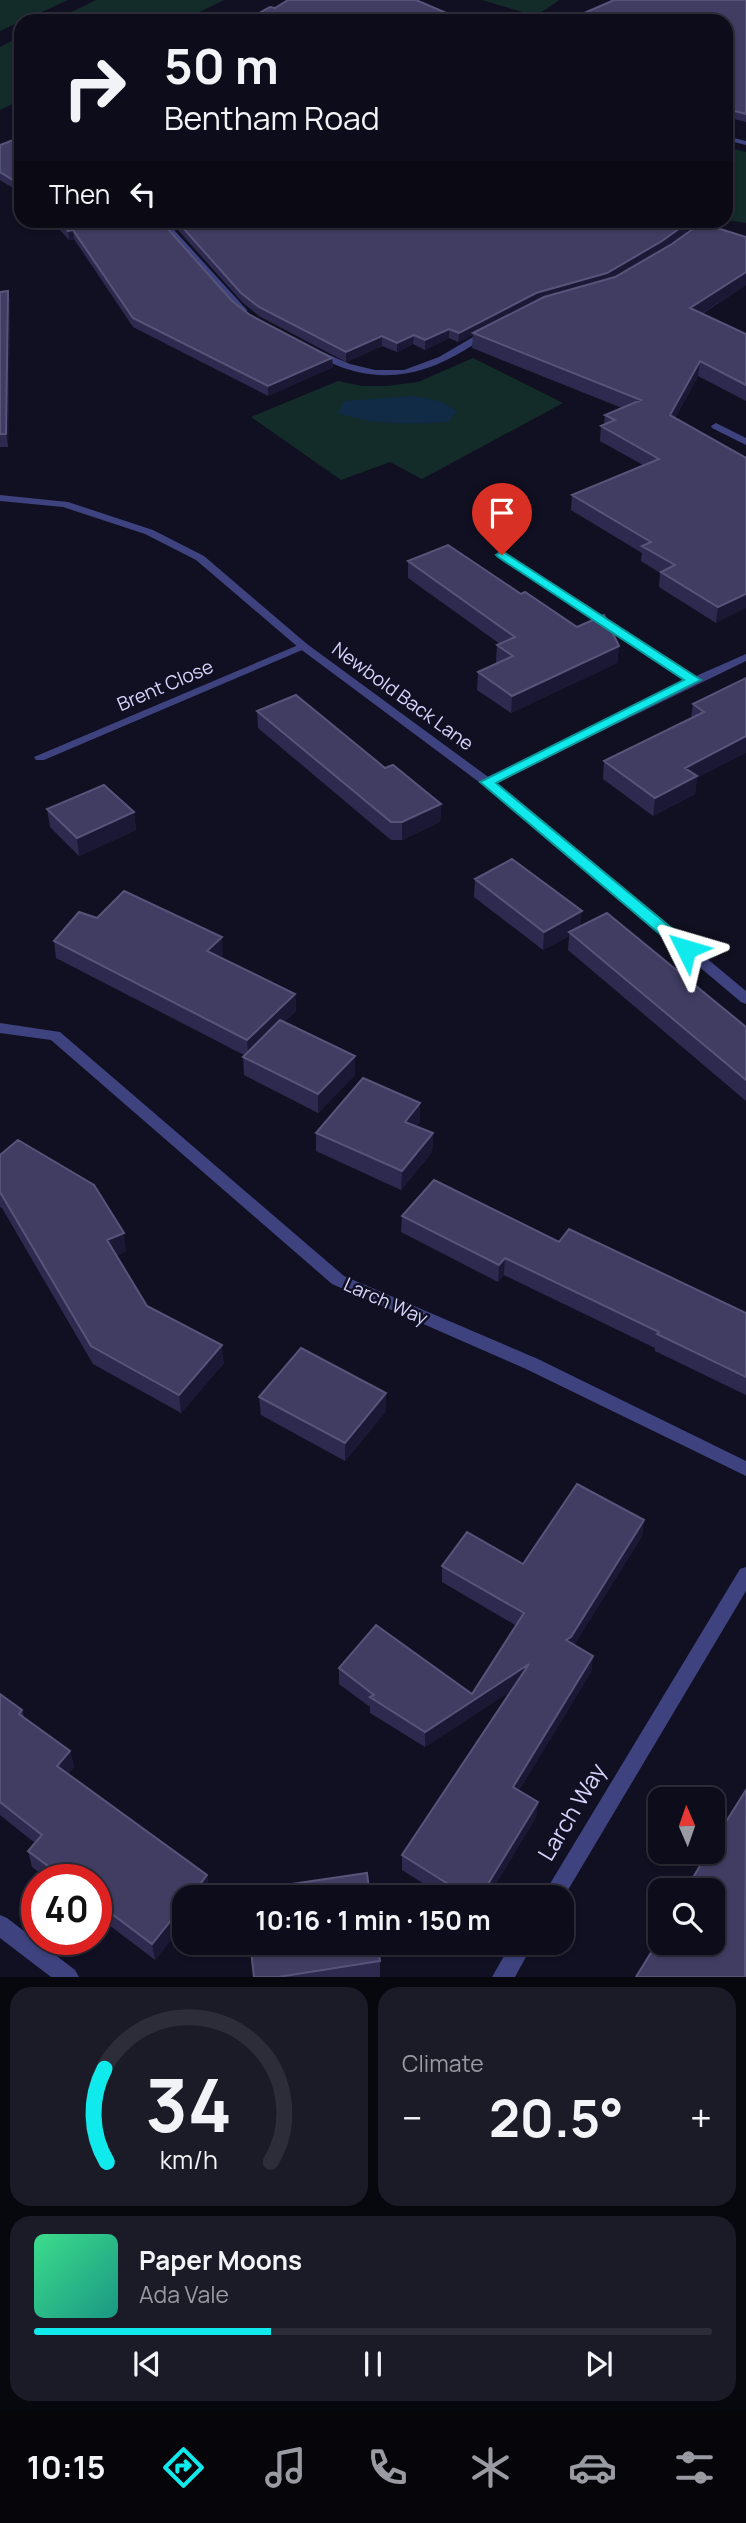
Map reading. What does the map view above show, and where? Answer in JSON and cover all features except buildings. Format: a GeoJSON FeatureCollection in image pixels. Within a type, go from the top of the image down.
{"type":"FeatureCollection","features":[{"type":"Feature","properties":{"kind":"street"},"geometry":{"type":"LineString","coordinates":[[167,228],[237,306],[255,320]]}},
{"type":"Feature","properties":{"kind":"street"},"geometry":{"type":"LineString","coordinates":[[693,233],[700,228]]}},
{"type":"Feature","properties":{"kind":"street"},"geometry":{"type":"LineString","coordinates":[[707,228],[721,231]]}},
{"type":"Feature","properties":{"kind":"street"},"geometry":{"type":"LineString","coordinates":[[312,350],[346,368],[370,374],[400,374],[437,362],[494,329]]}},
{"type":"Feature","properties":{"kind":"street"},"geometry":{"type":"LineString","coordinates":[[716,426],[746,442]]}},
{"type":"Feature","properties":{"kind":"street","name":"Newbold Back Lane"},"geometry":{"type":"LineString","coordinates":[[0,498],[64,504],[149,532],[200,558],[303,646],[487,782],[746,999]]}},
{"type":"Feature","properties":{"kind":"street"},"geometry":{"type":"LineString","coordinates":[[502,555],[694,680]]}},
{"type":"Feature","properties":{"kind":"street","name":"Brent Close"},"geometry":{"type":"LineString","coordinates":[[40,757],[303,646]]}},
{"type":"Feature","properties":{"kind":"street"},"geometry":{"type":"LineString","coordinates":[[487,782],[746,657]]}},
{"type":"Feature","properties":{"kind":"street","name":"Larch Way"},"geometry":{"type":"LineString","coordinates":[[0,1028],[55,1036],[338,1280],[532,1364],[746,1469]]}},
{"type":"Feature","properties":{"kind":"street","name":"Larch Way"},"geometry":{"type":"LineString","coordinates":[[559,1885],[746,1575]]}},
{"type":"Feature","properties":{"kind":"street"},"geometry":{"type":"LineString","coordinates":[[0,1925],[68,1977]]}},
{"type":"Feature","properties":{"kind":"street"},"geometry":{"type":"LineString","coordinates":[[503,1977],[516,1955]]}},
{"type":"Feature","properties":{"kind":"green space"},"geometry":{"type":"Polygon","coordinates":[[[0,0],[68,0],[37,14],[14,14],[14,25],[0,31],[0,0]]]}},
{"type":"Feature","properties":{"kind":"green space"},"geometry":{"type":"Polygon","coordinates":[[[96,0],[224,0],[195,14],[67,14],[96,0]]]}},
{"type":"Feature","properties":{"kind":"green space"},"geometry":{"type":"Polygon","coordinates":[[[482,0],[559,0],[539,14],[529,14],[482,0]]]}},
{"type":"Feature","properties":{"kind":"green space"},"geometry":{"type":"Polygon","coordinates":[[[14,40],[14,103],[0,110],[0,47],[14,40]]]}},
{"type":"Feature","properties":{"kind":"green space"},"geometry":{"type":"Polygon","coordinates":[[[733,149],[746,152],[746,223],[733,221],[733,149]]]}},
{"type":"Feature","properties":{"kind":"green space"},"geometry":{"type":"Polygon","coordinates":[[[473,358],[563,403],[422,479],[390,462],[341,480],[251,417],[338,381],[362,386],[418,382],[473,358]]]}},
{"type":"Feature","properties":{"kind":"water"},"geometry":{"type":"Polygon","coordinates":[[[413,396],[439,401],[457,411],[449,422],[421,423],[379,422],[338,413],[344,401],[413,396]]]}},
{"type":"Feature","properties":{"kind":"route"},"geometry":{"type":"LineString","coordinates":[[502,555],[694,680],[487,782],[686,949]]}}]}
